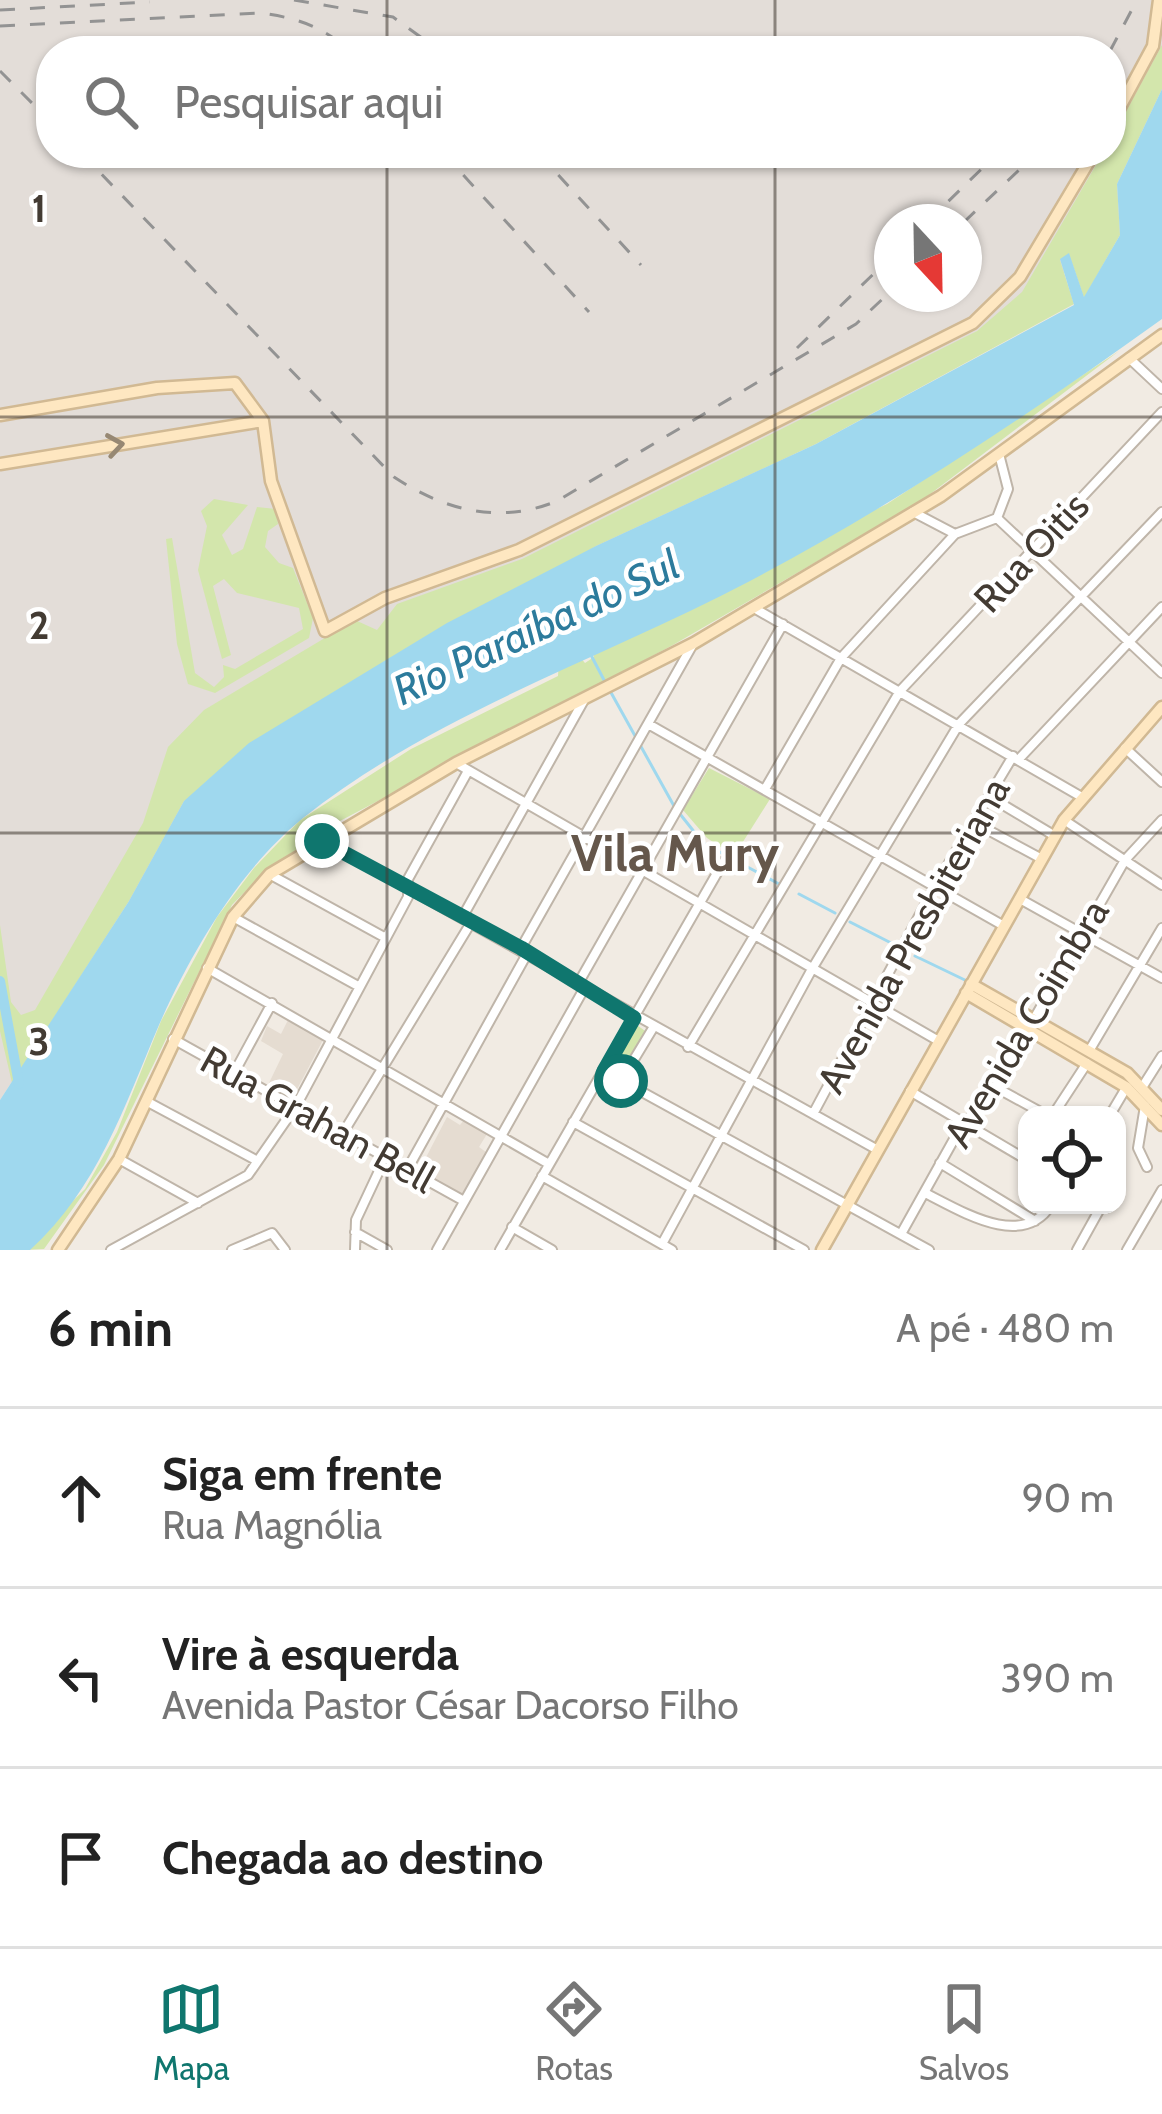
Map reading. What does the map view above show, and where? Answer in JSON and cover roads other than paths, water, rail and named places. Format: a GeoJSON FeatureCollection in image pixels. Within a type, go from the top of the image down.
{"type":"FeatureCollection","features":[{"type":"Feature","properties":{"kind":"street"},"geometry":{"type":"LineString","coordinates":[[1126,96],[1153,46],[1159,0]]}},
{"type":"Feature","properties":{"kind":"street"},"geometry":{"type":"LineString","coordinates":[[0,416],[230,380],[263,421],[271,481],[325,631],[385,598],[519,550],[974,323],[1020,277],[1085,168]]}},
{"type":"Feature","properties":{"kind":"street"},"geometry":{"type":"LineString","coordinates":[[58,1250],[119,1159],[171,1038],[233,917],[270,874],[456,763],[694,643],[913,512],[1162,335]]}},
{"type":"Feature","properties":{"kind":"street"},"geometry":{"type":"LineString","coordinates":[[1128,357],[1162,389]]}},
{"type":"Feature","properties":{"kind":"street","name":"Rua Oitis"},"geometry":{"type":"LineString","coordinates":[[688,1047],[900,691],[1162,412]]}},
{"type":"Feature","properties":{"kind":"street"},"geometry":{"type":"LineString","coordinates":[[0,464],[263,421]]}},
{"type":"Feature","properties":{"kind":"street"},"geometry":{"type":"LineString","coordinates":[[765,789],[841,658],[955,534],[997,518],[1008,489],[999,454]]}},
{"type":"Feature","properties":{"kind":"street"},"geometry":{"type":"LineString","coordinates":[[913,512],[955,534]]}},
{"type":"Feature","properties":{"kind":"street"},"geometry":{"type":"LineString","coordinates":[[662,1244],[812,969],[959,724],[1162,512]]}},
{"type":"Feature","properties":{"kind":"street"},"geometry":{"type":"LineString","coordinates":[[997,518],[1162,673]]}},
{"type":"Feature","properties":{"kind":"street","name":"Avenida Presbiteriana"},"geometry":{"type":"LineString","coordinates":[[813,1114],[934,889],[1016,758],[1162,607]]}},
{"type":"Feature","properties":{"kind":"street"},"geometry":{"type":"LineString","coordinates":[[754,608],[1080,796]]}},
{"type":"Feature","properties":{"kind":"street"},"geometry":{"type":"LineString","coordinates":[[437,1250],[502,1137],[641,869],[783,624]]}},
{"type":"Feature","properties":{"kind":"street"},"geometry":{"type":"LineString","coordinates":[[408,1168],[694,643]]}},
{"type":"Feature","properties":{"kind":"street"},"geometry":{"type":"LineString","coordinates":[[344,1132],[385,1067],[588,694]]}},
{"type":"Feature","properties":{"kind":"street"},"geometry":{"type":"LineString","coordinates":[[822,1250],[1064,820],[1080,796],[1162,707]]}},
{"type":"Feature","properties":{"kind":"street"},"geometry":{"type":"LineString","coordinates":[[647,730],[707,755],[1004,926]]}},
{"type":"Feature","properties":{"kind":"street"},"geometry":{"type":"LineString","coordinates":[[1125,748],[1162,782]]}},
{"type":"Feature","properties":{"kind":"street"},"geometry":{"type":"LineString","coordinates":[[456,763],[937,1040]]}},
{"type":"Feature","properties":{"kind":"street"},"geometry":{"type":"LineString","coordinates":[[111,1250],[248,1175],[254,1159],[296,1106],[408,897],[407,884],[468,771]]}},
{"type":"Feature","properties":{"kind":"street"},"geometry":{"type":"LineString","coordinates":[[990,797],[1055,836]]}},
{"type":"Feature","properties":{"kind":"street"},"geometry":{"type":"LineString","coordinates":[[1064,820],[1162,885]]}},
{"type":"Feature","properties":{"kind":"street","name":"Avenida Coimbra"},"geometry":{"type":"LineString","coordinates":[[901,1234],[964,1124],[995,1087],[1125,860],[1162,820]]}},
{"type":"Feature","properties":{"kind":"street"},"geometry":{"type":"LineString","coordinates":[[975,823],[1042,859]]}},
{"type":"Feature","properties":{"kind":"street"},"geometry":{"type":"LineString","coordinates":[[322,841],[407,884],[634,1018],[876,1149]]}},
{"type":"Feature","properties":{"kind":"street"},"geometry":{"type":"LineString","coordinates":[[500,1250],[724,861]]}},
{"type":"Feature","properties":{"kind":"street"},"geometry":{"type":"LineString","coordinates":[[270,874],[385,938]]}},
{"type":"Feature","properties":{"kind":"street"},"geometry":{"type":"LineString","coordinates":[[1019,899],[1162,978]]}},
{"type":"Feature","properties":{"kind":"street"},"geometry":{"type":"LineString","coordinates":[[233,917],[358,986]]}},
{"type":"Feature","properties":{"kind":"street"},"geometry":{"type":"LineString","coordinates":[[1056,1106],[1162,928]]}},
{"type":"Feature","properties":{"kind":"street"},"geometry":{"type":"LineString","coordinates":[[205,967],[332,1034],[549,1164]]}},
{"type":"Feature","properties":{"kind":"street"},"geometry":{"type":"LineString","coordinates":[[969,988],[1143,1086],[1162,1110]]}},
{"type":"Feature","properties":{"kind":"street"},"geometry":{"type":"LineString","coordinates":[[234,1072],[272,1004]]}},
{"type":"Feature","properties":{"kind":"street"},"geometry":{"type":"LineString","coordinates":[[621,1081],[653,1028]]}},
{"type":"Feature","properties":{"kind":"street","name":"Rua Grahan Bell"},"geometry":{"type":"LineString","coordinates":[[171,1038],[464,1201]]}},
{"type":"Feature","properties":{"kind":"street"},"geometry":{"type":"LineString","coordinates":[[1089,1057],[1162,1125]]}},
{"type":"Feature","properties":{"kind":"street"},"geometry":{"type":"LineString","coordinates":[[1143,1086],[1162,1057]]}},
{"type":"Feature","properties":{"kind":"street"},"geometry":{"type":"LineString","coordinates":[[604,1071],[929,1250]]}},
{"type":"Feature","properties":{"kind":"street"},"geometry":{"type":"LineString","coordinates":[[995,1087],[1032,1106]]}},
{"type":"Feature","properties":{"kind":"street"},"geometry":{"type":"LineString","coordinates":[[1115,1106],[1126,1087]]}},
{"type":"Feature","properties":{"kind":"street"},"geometry":{"type":"LineString","coordinates":[[910,1091],[1018,1155]]}},
{"type":"Feature","properties":{"kind":"street"},"geometry":{"type":"LineString","coordinates":[[145,1100],[254,1159]]}},
{"type":"Feature","properties":{"kind":"street"},"geometry":{"type":"LineString","coordinates":[[1145,1106],[1138,1148],[1148,1167]]}},
{"type":"Feature","properties":{"kind":"street"},"geometry":{"type":"LineString","coordinates":[[573,1122],[803,1250]]}},
{"type":"Feature","properties":{"kind":"street"},"geometry":{"type":"LineString","coordinates":[[355,1250],[355,1232],[386,1156]]}},
{"type":"Feature","properties":{"kind":"street"},"geometry":{"type":"LineString","coordinates":[[119,1159],[198,1203]]}},
{"type":"Feature","properties":{"kind":"street"},"geometry":{"type":"LineString","coordinates":[[940,1163],[1036,1222]]}},
{"type":"Feature","properties":{"kind":"street"},"geometry":{"type":"LineString","coordinates":[[542,1176],[673,1250]]}},
{"type":"Feature","properties":{"kind":"street"},"geometry":{"type":"LineString","coordinates":[[925,1193],[996,1225],[1036,1222],[1043,1214]]}},
{"type":"Feature","properties":{"kind":"street"},"geometry":{"type":"LineString","coordinates":[[1127,1250],[1160,1195]]}},
{"type":"Feature","properties":{"kind":"street"},"geometry":{"type":"LineString","coordinates":[[1077,1250],[1097,1214]]}},
{"type":"Feature","properties":{"kind":"street"},"geometry":{"type":"LineString","coordinates":[[512,1228],[552,1250]]}},
{"type":"Feature","properties":{"kind":"street"},"geometry":{"type":"LineString","coordinates":[[355,1232],[387,1250]]}},
{"type":"Feature","properties":{"kind":"street"},"geometry":{"type":"LineString","coordinates":[[232,1250],[268,1234],[278,1237],[285,1250]]}},
{"type":"Feature","properties":{"kind":"water","name":"Rio Paraíba do Sul"},"geometry":{"type":"Polygon","coordinates":[[[1162,89],[1162,319],[1012,424],[857,521],[693,610],[520,689],[408,747],[303,818],[258,862],[202,941],[107,1145],[74,1200],[30,1250],[0,1250],[0,1100],[129,901],[184,801],[249,743],[447,623],[596,546],[816,444],[1074,305],[1060,259],[1069,253],[1084,297],[1120,235],[1117,184],[1162,89]]]}},
{"type":"Feature","properties":{"kind":"waterway"},"geometry":{"type":"LineString","coordinates":[[592,657],[604,680]]}},
{"type":"Feature","properties":{"kind":"waterway"},"geometry":{"type":"LineString","coordinates":[[609,689],[674,806]]}},
{"type":"Feature","properties":{"kind":"waterway"},"geometry":{"type":"LineString","coordinates":[[680,814],[703,843],[779,884]]}},
{"type":"Feature","properties":{"kind":"waterway"},"geometry":{"type":"LineString","coordinates":[[799,894],[835,913]]}},
{"type":"Feature","properties":{"kind":"waterway"},"geometry":{"type":"LineString","coordinates":[[850,922],[897,946]]}},
{"type":"Feature","properties":{"kind":"waterway"},"geometry":{"type":"LineString","coordinates":[[915,956],[969,982]]}},
{"type":"Feature","properties":{"kind":"waterway"},"geometry":{"type":"LineString","coordinates":[[0,981],[19,1084]]}},
{"type":"Feature","properties":{"kind":"railway"},"geometry":{"type":"LineString","coordinates":[[294,0],[393,17],[419,36]]}},
{"type":"Feature","properties":{"kind":"railway"},"geometry":{"type":"LineString","coordinates":[[1118,36],[1137,0]]}},
{"type":"Feature","properties":{"kind":"railway"},"geometry":{"type":"LineString","coordinates":[[0,10],[150,2]]}},
{"type":"Feature","properties":{"kind":"railway"},"geometry":{"type":"LineString","coordinates":[[0,26],[261,13],[308,24],[330,36]]}},
{"type":"Feature","properties":{"kind":"railway"},"geometry":{"type":"LineString","coordinates":[[0,71],[36,107]]}},
{"type":"Feature","properties":{"kind":"railway"},"geometry":{"type":"LineString","coordinates":[[95,168],[394,477],[432,498],[473,510],[514,512],[557,501],[856,324],[874,307]]}},
{"type":"Feature","properties":{"kind":"railway"},"geometry":{"type":"LineString","coordinates":[[457,168],[589,312]]}},
{"type":"Feature","properties":{"kind":"railway"},"geometry":{"type":"LineString","coordinates":[[552,168],[641,265]]}},
{"type":"Feature","properties":{"kind":"railway"},"geometry":{"type":"LineString","coordinates":[[946,204],[983,168]]}},
{"type":"Feature","properties":{"kind":"railway"},"geometry":{"type":"LineString","coordinates":[[982,205],[1021,168]]}},
{"type":"Feature","properties":{"kind":"railway"},"geometry":{"type":"LineString","coordinates":[[797,348],[874,273]]}},
{"type":"Feature","properties":{"kind":"district","name":"Vila Mury"},"geometry":{"type":"Point","coordinates":[675,853]}}]}
